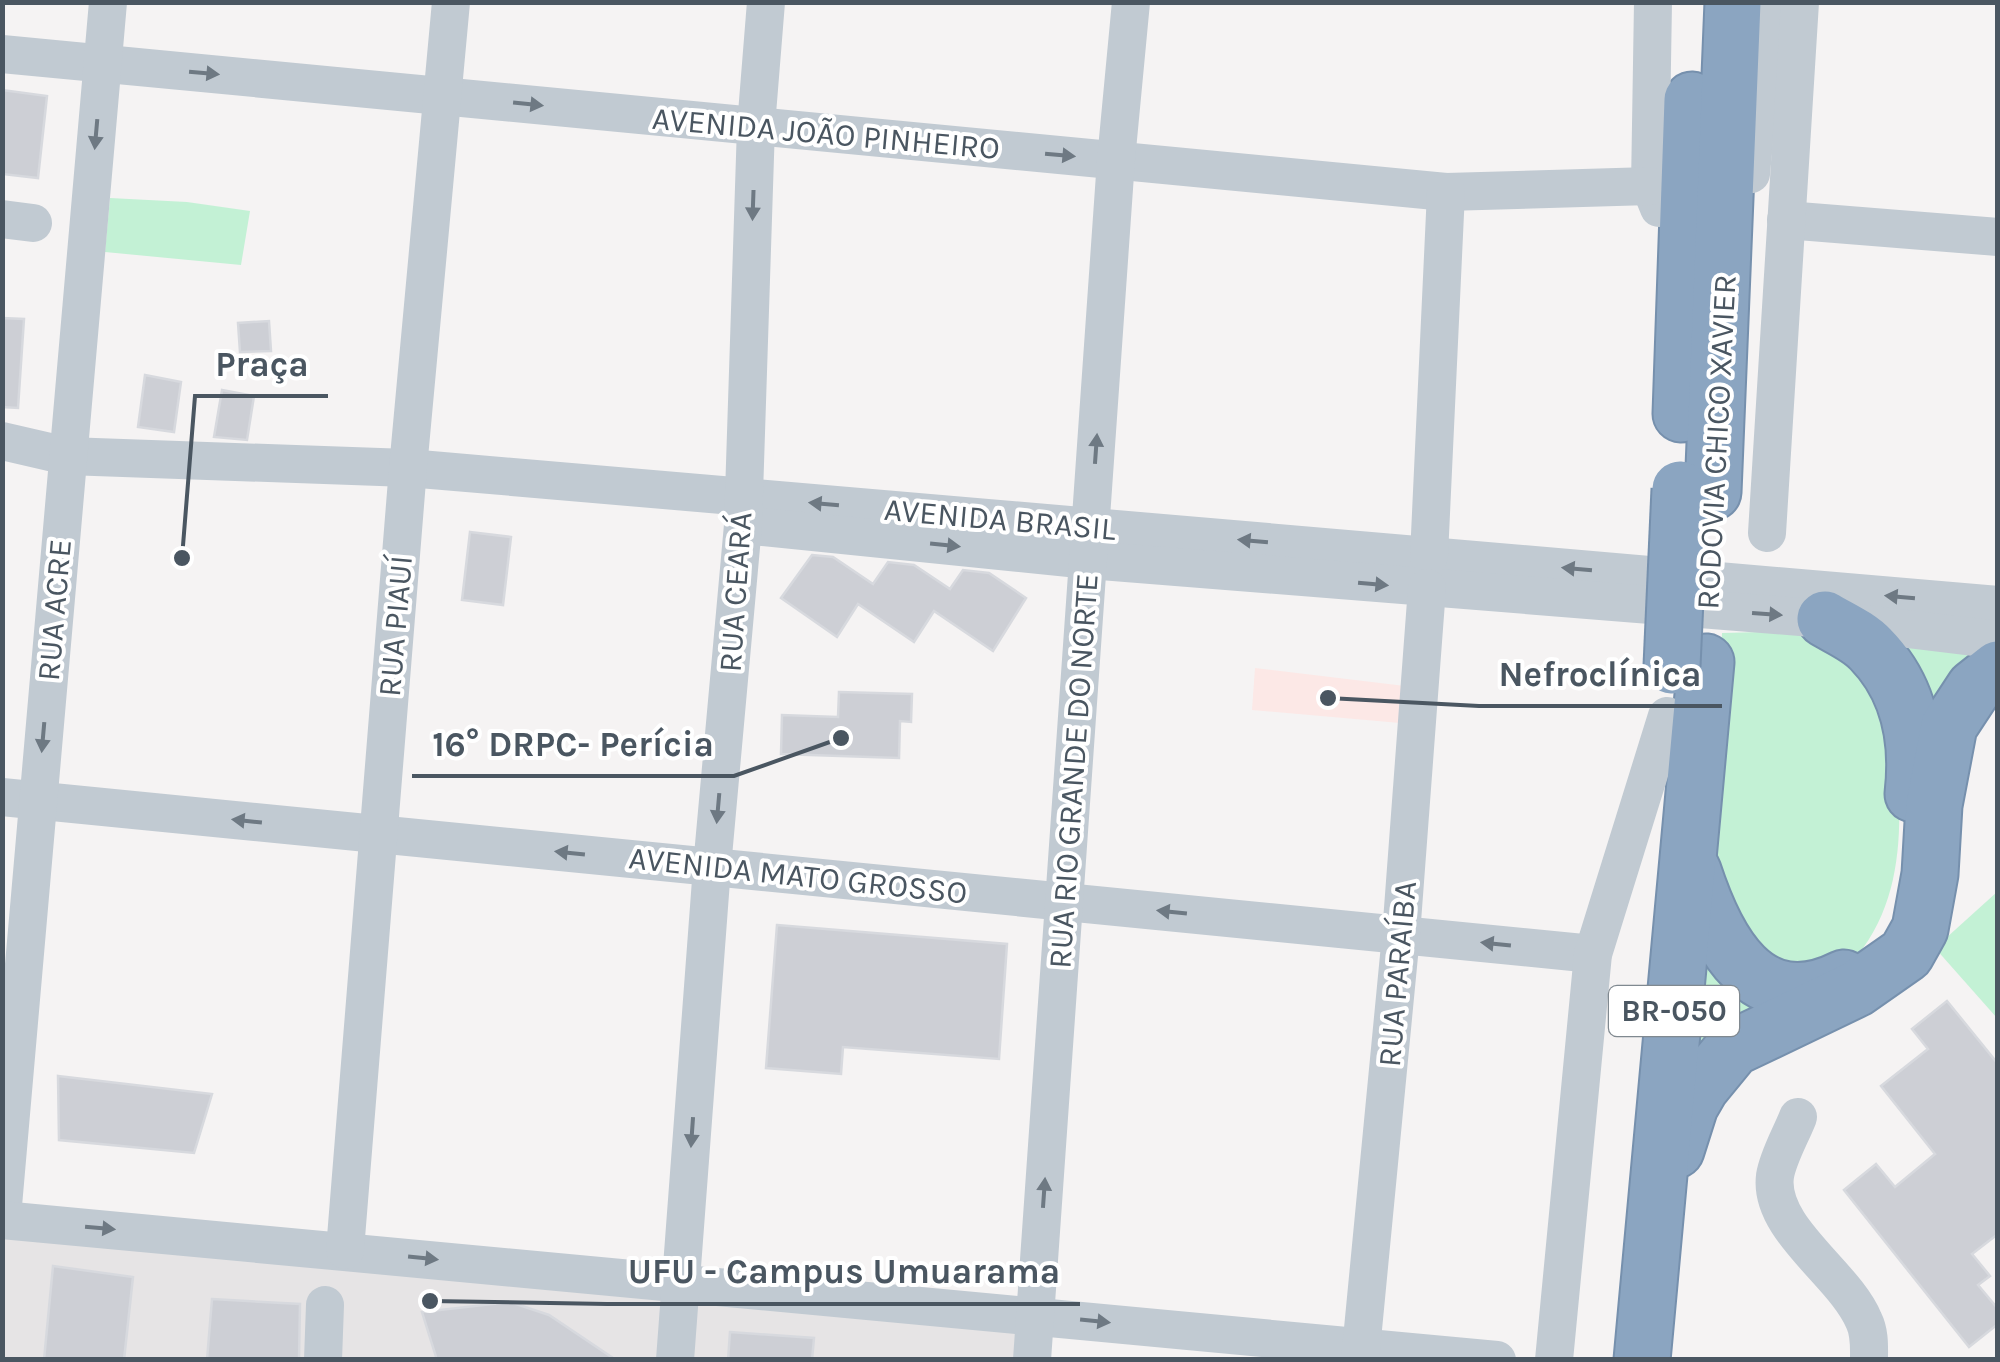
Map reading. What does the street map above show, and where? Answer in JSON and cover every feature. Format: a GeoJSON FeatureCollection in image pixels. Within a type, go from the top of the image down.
{"type":"FeatureCollection","features":[{"type":"Feature","properties":{"kind":"highway","name":"RODOVIA CHICO XAVIER"},"geometry":{"type":"LineString","coordinates":[[1696,491],[1684,266],[1697,2]]}},
{"type":"Feature","properties":{"kind":"highway","name":"RODOVIA CHICO XAVIER"},"geometry":{"type":"LineString","coordinates":[[1636,1352],[1696,491],[1722,318],[1733,2]]}},
{"type":"Feature","properties":{"kind":"highway"},"geometry":{"type":"LineString","coordinates":[[1688,858],[1721,942],[1744,970],[1772,986],[1804,990],[1839,981],[1864,966],[1885,942],[1903,881],[1916,764],[1914,727],[1899,690],[1869,646],[1825,619]]}},
{"type":"Feature","properties":{"kind":"highway"},"geometry":{"type":"LineString","coordinates":[[1655,1214],[1690,1106],[1726,1055],[1742,1042],[1856,989],[1906,954],[1920,929],[1948,726],[1974,688],[1998,669]]}},
{"type":"Feature","properties":{"kind":"highway","name":"RODOVIA CHICO XAVIER"},"geometry":{"type":"LineString","coordinates":[[1636,1352],[1655,1214],[1688,858],[1681,682]]}},
{"type":"Feature","properties":{"kind":"street","name":"RUA ACRE"},"geometry":{"type":"LineString","coordinates":[[2,1219],[20,799],[67,456],[108,2]]}},
{"type":"Feature","properties":{"kind":"street","name":"RUA PIAUÍ"},"geometry":{"type":"LineString","coordinates":[[345,1250],[450,2]]}},
{"type":"Feature","properties":{"kind":"street","name":"RUA CEARÁ"},"geometry":{"type":"LineString","coordinates":[[675,1360],[743,511],[756,126],[766,2]]}},
{"type":"Feature","properties":{"kind":"street","name":"RUA RIO GRANDE DO NORTE"},"geometry":{"type":"LineString","coordinates":[[1032,1360],[1116,160],[1131,2]]}},
{"type":"Feature","properties":{"kind":"street"},"geometry":{"type":"LineString","coordinates":[[1652,2],[1650,186],[1684,266]]}},
{"type":"Feature","properties":{"kind":"street"},"geometry":{"type":"LineString","coordinates":[[1722,318],[1746,220],[1767,2]]}},
{"type":"Feature","properties":{"kind":"street"},"geometry":{"type":"LineString","coordinates":[[1768,533],[1800,2]]}},
{"type":"Feature","properties":{"kind":"street","name":"AVENIDA JOÃO PINHEIRO"},"geometry":{"type":"LineString","coordinates":[[2,54],[1446,192],[1650,186]]}},
{"type":"Feature","properties":{"kind":"street","name":"RUA PARAÍBA"},"geometry":{"type":"LineString","coordinates":[[1360,1353],[1401,935],[1428,572],[1446,192]]}},
{"type":"Feature","properties":{"kind":"street"},"geometry":{"type":"LineString","coordinates":[[1786,220],[1998,237]]}},
{"type":"Feature","properties":{"kind":"street","name":"AVENIDA BRASIL"},"geometry":{"type":"LineString","coordinates":[[2,441],[67,456],[408,468],[743,511],[1428,572],[1998,605]]}},
{"type":"Feature","properties":{"kind":"street","name":"AVENIDA BRASIL"},"geometry":{"type":"LineString","coordinates":[[1428,572],[1998,640]]}},
{"type":"Feature","properties":{"kind":"street"},"geometry":{"type":"LineString","coordinates":[[1554,1360],[1593,954],[1681,682]]}},
{"type":"Feature","properties":{"kind":"street","name":"AVENIDA MATO GROSSO"},"geometry":{"type":"LineString","coordinates":[[20,799],[1593,954]]}},
{"type":"Feature","properties":{"kind":"street"},"geometry":{"type":"LineString","coordinates":[[1798,1117],[1775,1174],[1775,1196],[1785,1218],[1864,1320],[1869,1360]]}},
{"type":"Feature","properties":{"kind":"street"},"geometry":{"type":"LineString","coordinates":[[2,1219],[1037,1315],[1360,1353],[1497,1360]]}},
{"type":"Feature","properties":{"kind":"street"},"geometry":{"type":"LineString","coordinates":[[322,1360],[326,1305]]}},
{"type":"Feature","properties":{"kind":"shaded area"},"geometry":{"type":"Polygon","coordinates":[[[1255,668],[1405,686],[1400,723],[1252,710],[1255,668]]]}},
{"type":"Feature","properties":{"kind":"shaded area"},"geometry":{"type":"Polygon","coordinates":[[[2,1223],[1035,1317],[1031,1359],[3,1359],[2,1223]]]}},
{"type":"Feature","properties":{"kind":"green space"},"geometry":{"type":"Polygon","coordinates":[[[110,198],[187,202],[250,211],[241,265],[105,252],[110,198]]]}},
{"type":"Feature","properties":{"kind":"green space"},"geometry":{"type":"Polygon","coordinates":[[[1722,633],[1817,634],[1890,693],[1899,830],[1889,896],[1876,927],[1857,956],[1775,967],[1710,875],[1722,633]]]}},
{"type":"Feature","properties":{"kind":"green space"},"geometry":{"type":"Polygon","coordinates":[[[1872,636],[1997,649],[1997,659],[1951,704],[1940,729],[1933,762],[1923,883],[1911,928],[1899,946],[1843,992],[1747,1030],[1683,1074],[1704,932],[1746,985],[1768,999],[1798,1002],[1852,979],[1882,952],[1902,923],[1918,856],[1927,744],[1922,715],[1911,691],[1872,636]]]}},
{"type":"Feature","properties":{"kind":"green space"},"geometry":{"type":"Polygon","coordinates":[[[1997,892],[1997,1018],[1935,948],[1997,892]]]}},
{"type":"Feature","properties":{"kind":"building"},"geometry":{"type":"Polygon","coordinates":[[[2,90],[47,96],[38,178],[2,174],[2,90]]]}},
{"type":"Feature","properties":{"kind":"building"},"geometry":{"type":"Polygon","coordinates":[[[2,318],[24,319],[18,408],[2,407],[2,318]]]}},
{"type":"Feature","properties":{"kind":"building"},"geometry":{"type":"Polygon","coordinates":[[[269,321],[271,351],[240,352],[238,323],[269,321]]]}},
{"type":"Feature","properties":{"kind":"building"},"geometry":{"type":"Polygon","coordinates":[[[145,375],[181,382],[174,432],[138,427],[145,375]]]}},
{"type":"Feature","properties":{"kind":"building"},"geometry":{"type":"Polygon","coordinates":[[[222,390],[254,396],[247,440],[214,437],[222,390]]]}},
{"type":"Feature","properties":{"kind":"building"},"geometry":{"type":"Polygon","coordinates":[[[470,532],[511,537],[503,605],[462,600],[470,532]]]}},
{"type":"Feature","properties":{"kind":"building"},"geometry":{"type":"Polygon","coordinates":[[[812,555],[833,557],[873,584],[888,562],[914,565],[950,589],[963,570],[989,573],[1026,598],[993,651],[934,611],[914,642],[858,604],[837,637],[781,598],[812,555]]]}},
{"type":"Feature","properties":{"kind":"building"},"geometry":{"type":"Polygon","coordinates":[[[839,692],[912,694],[911,722],[900,721],[899,758],[781,754],[782,715],[838,717],[839,692]]]}},
{"type":"Feature","properties":{"kind":"building"},"geometry":{"type":"Polygon","coordinates":[[[777,925],[1007,944],[999,1059],[843,1047],[841,1074],[766,1068],[777,925]]]}},
{"type":"Feature","properties":{"kind":"building"},"geometry":{"type":"Polygon","coordinates":[[[1947,1001],[1998,1064],[1998,1234],[1972,1254],[1990,1276],[1978,1285],[1998,1309],[1998,1324],[1969,1347],[1844,1190],[1876,1164],[1895,1187],[1935,1154],[1881,1086],[1928,1049],[1912,1029],[1947,1001]]]}},
{"type":"Feature","properties":{"kind":"building"},"geometry":{"type":"Polygon","coordinates":[[[58,1076],[212,1094],[194,1153],[59,1140],[58,1076]]]}},
{"type":"Feature","properties":{"kind":"building"},"geometry":{"type":"Polygon","coordinates":[[[53,1266],[133,1277],[124,1360],[44,1360],[53,1266]]]}},
{"type":"Feature","properties":{"kind":"building"},"geometry":{"type":"Polygon","coordinates":[[[212,1299],[300,1304],[299,1360],[207,1360],[212,1299]]]}},
{"type":"Feature","properties":{"kind":"building"},"geometry":{"type":"Polygon","coordinates":[[[510,1302],[549,1315],[616,1360],[437,1360],[422,1312],[510,1302]]]}},
{"type":"Feature","properties":{"kind":"building"},"geometry":{"type":"Polygon","coordinates":[[[730,1332],[814,1338],[812,1360],[728,1360],[730,1332]]]}},
{"type":"Feature","properties":{"kind":"place","name":"Praça"},"geometry":{"type":"Point","coordinates":[182,558]}},
{"type":"Feature","properties":{"kind":"place","name":"Nefroclínica"},"geometry":{"type":"Point","coordinates":[1328,698]}},
{"type":"Feature","properties":{"kind":"place","name":"16° DRPC- Perícia"},"geometry":{"type":"Point","coordinates":[841,738]}},
{"type":"Feature","properties":{"kind":"place","name":"UFU - Campus Umuarama"},"geometry":{"type":"Point","coordinates":[430,1301]}}]}
